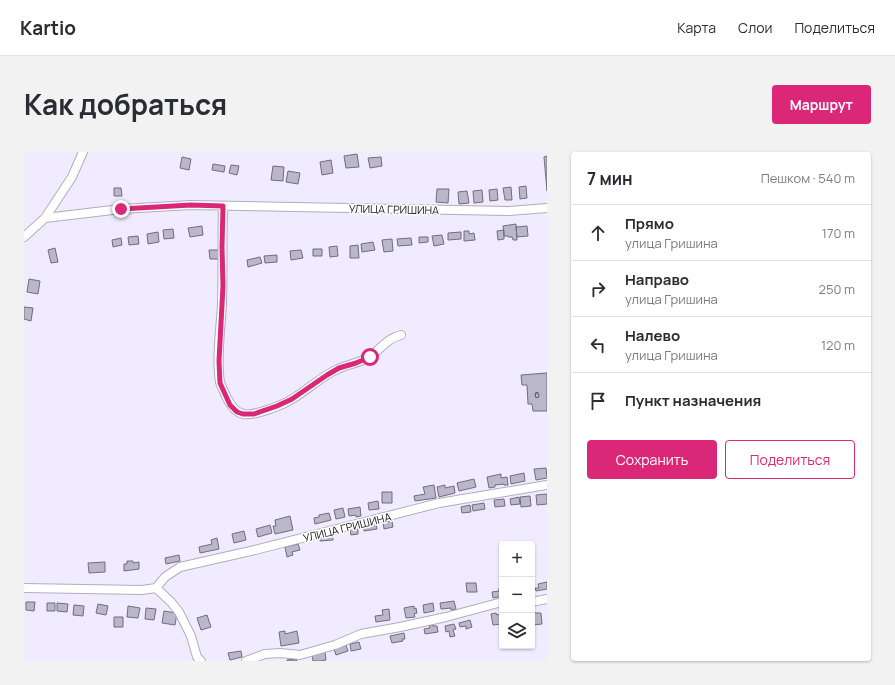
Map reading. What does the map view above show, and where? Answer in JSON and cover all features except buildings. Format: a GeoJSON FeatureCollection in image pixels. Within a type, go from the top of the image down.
{"type":"FeatureCollection","features":[{"type":"Feature","properties":{"kind":"street"},"geometry":{"type":"LineString","coordinates":[[24,237],[44,218],[72,177],[83,152]]}},
{"type":"Feature","properties":{"kind":"street","name":"УЛИЦА ГРИШИНА"},"geometry":{"type":"LineString","coordinates":[[44,218],[121,209],[191,205],[509,211],[544,209]]}},
{"type":"Feature","properties":{"kind":"street"},"geometry":{"type":"LineString","coordinates":[[223,206],[223,286],[219,361],[220,383],[230,405],[237,412],[243,414],[254,414],[292,399],[339,368],[370,357],[384,344],[394,337],[401,335]]}},
{"type":"Feature","properties":{"kind":"street","name":"УЛИЦА ГРИШИНА"},"geometry":{"type":"LineString","coordinates":[[156,588],[165,577],[180,567],[255,550],[439,503],[547,485]]}},
{"type":"Feature","properties":{"kind":"street"},"geometry":{"type":"LineString","coordinates":[[24,588],[142,590],[156,588],[179,612],[192,636],[197,657],[202,661]]}},
{"type":"Feature","properties":{"kind":"street"},"geometry":{"type":"LineString","coordinates":[[535,601],[547,599]]}},
{"type":"Feature","properties":{"kind":"street"},"geometry":{"type":"LineString","coordinates":[[246,661],[265,654],[280,653],[300,655],[335,645],[361,634],[446,617],[499,603]]}},
{"type":"Feature","properties":{"kind":"route"},"geometry":{"type":"LineString","coordinates":[[121,209],[191,205],[223,206],[223,286],[219,361],[220,383],[230,405],[237,412],[243,414],[254,414],[277,406],[292,399],[339,368],[370,357]]}}]}
